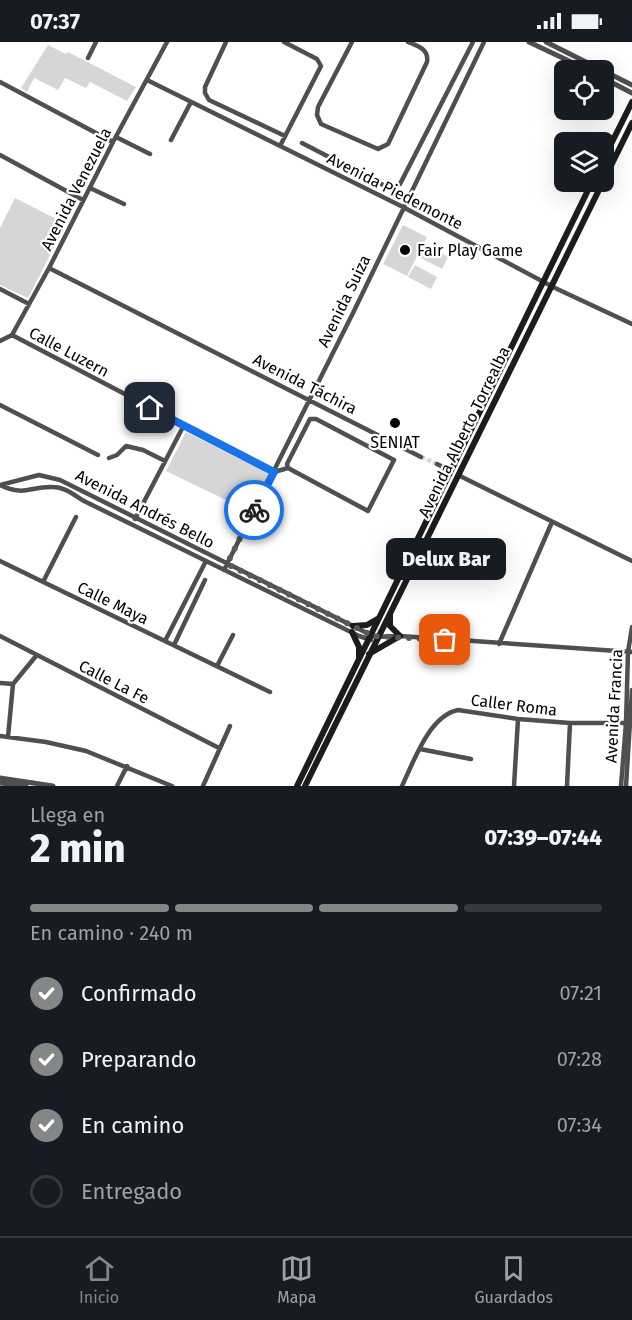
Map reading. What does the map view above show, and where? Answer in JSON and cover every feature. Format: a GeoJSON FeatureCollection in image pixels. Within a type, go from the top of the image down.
{"type":"FeatureCollection","features":[{"type":"Feature","properties":{"kind":"main road"},"geometry":{"type":"LineString","coordinates":[[614,138],[632,102]]}},
{"type":"Feature","properties":{"kind":"main road","name":"Avenida Alberto Torrealba"},"geometry":{"type":"LineString","coordinates":[[305,786],[368,655],[379,618],[551,286],[632,123]]}},
{"type":"Feature","properties":{"kind":"main road","name":"Avenida Alberto Torrealba"},"geometry":{"type":"LineString","coordinates":[[297,786],[359,659],[390,612],[587,192]]}},
{"type":"Feature","properties":{"kind":"main road"},"geometry":{"type":"LineString","coordinates":[[368,655],[400,636],[390,624],[390,612]]}},
{"type":"Feature","properties":{"kind":"main road"},"geometry":{"type":"LineString","coordinates":[[359,659],[360,653],[352,629],[367,625],[379,618]]}},
{"type":"Feature","properties":{"kind":"street"},"geometry":{"type":"LineString","coordinates":[[88,58],[96,42]]}},
{"type":"Feature","properties":{"kind":"street","name":"Avenida Venezuela"},"geometry":{"type":"LineString","coordinates":[[12,335],[166,42]]}},
{"type":"Feature","properties":{"kind":"street"},"geometry":{"type":"LineString","coordinates":[[226,42],[205,87],[206,96],[209,100],[285,136]]}},
{"type":"Feature","properties":{"kind":"street"},"geometry":{"type":"LineString","coordinates":[[280,146],[321,66],[317,59],[284,42]]}},
{"type":"Feature","properties":{"kind":"street"},"geometry":{"type":"LineString","coordinates":[[352,42],[318,107],[318,118],[321,124],[378,149],[388,144],[428,60],[427,53],[423,49],[408,42]]}},
{"type":"Feature","properties":{"kind":"street"},"geometry":{"type":"LineString","coordinates":[[302,143],[389,188],[395,187],[400,184],[473,42]]}},
{"type":"Feature","properties":{"kind":"street","name":"Avenida Suiza"},"geometry":{"type":"LineString","coordinates":[[224,570],[484,42]]}},
{"type":"Feature","properties":{"kind":"street"},"geometry":{"type":"LineString","coordinates":[[529,42],[567,60]]}},
{"type":"Feature","properties":{"kind":"street"},"geometry":{"type":"LineString","coordinates":[[546,42],[632,85]]}},
{"type":"Feature","properties":{"kind":"street","name":"Avenida Piedemonte"},"geometry":{"type":"LineString","coordinates":[[147,80],[403,207],[551,286],[632,324]]}},
{"type":"Feature","properties":{"kind":"street"},"geometry":{"type":"LineString","coordinates":[[0,82],[114,139],[150,154]]}},
{"type":"Feature","properties":{"kind":"street"},"geometry":{"type":"LineString","coordinates":[[614,84],[632,93]]}},
{"type":"Feature","properties":{"kind":"street"},"geometry":{"type":"LineString","coordinates":[[446,94],[456,98]]}},
{"type":"Feature","properties":{"kind":"street"},"geometry":{"type":"LineString","coordinates":[[171,140],[191,102]]}},
{"type":"Feature","properties":{"kind":"street"},"geometry":{"type":"LineString","coordinates":[[0,154],[82,200]]}},
{"type":"Feature","properties":{"kind":"street"},"geometry":{"type":"LineString","coordinates":[[90,188],[124,204]]}},
{"type":"Feature","properties":{"kind":"street","name":"Avenida Táchira"},"geometry":{"type":"LineString","coordinates":[[49,268],[421,457]]}},
{"type":"Feature","properties":{"kind":"street"},"geometry":{"type":"LineString","coordinates":[[0,289],[29,304]]}},
{"type":"Feature","properties":{"kind":"street"},"geometry":{"type":"LineString","coordinates":[[0,342],[12,335]]}},
{"type":"Feature","properties":{"kind":"street","name":"Calle Luzern"},"geometry":{"type":"LineString","coordinates":[[12,335],[274,472]]}},
{"type":"Feature","properties":{"kind":"street"},"geometry":{"type":"LineString","coordinates":[[0,405],[98,455]]}},
{"type":"Feature","properties":{"kind":"street"},"geometry":{"type":"LineString","coordinates":[[274,472],[288,468],[368,511],[394,460],[316,419],[310,419],[287,465],[288,468]]}},
{"type":"Feature","properties":{"kind":"street"},"geometry":{"type":"LineString","coordinates":[[135,519],[184,425]]}},
{"type":"Feature","properties":{"kind":"street"},"geometry":{"type":"LineString","coordinates":[[110,458],[126,446],[143,450],[165,461]]}},
{"type":"Feature","properties":{"kind":"street"},"geometry":{"type":"LineString","coordinates":[[437,465],[632,561]]}},
{"type":"Feature","properties":{"kind":"street","name":"Avenida Andrés Bello"},"geometry":{"type":"LineString","coordinates":[[0,485],[39,475],[55,478],[352,629]]}},
{"type":"Feature","properties":{"kind":"street"},"geometry":{"type":"LineString","coordinates":[[25,479],[29,485],[25,492]]}},
{"type":"Feature","properties":{"kind":"street"},"geometry":{"type":"LineString","coordinates":[[16,491],[18,481]]}},
{"type":"Feature","properties":{"kind":"street","name":"Avenida Andrés Bello"},"geometry":{"type":"LineString","coordinates":[[0,485],[25,492],[50,487],[63,489],[224,570],[374,638]]}},
{"type":"Feature","properties":{"kind":"street"},"geometry":{"type":"LineString","coordinates":[[44,582],[76,517]]}},
{"type":"Feature","properties":{"kind":"street"},"geometry":{"type":"LineString","coordinates":[[499,644],[552,522]]}},
{"type":"Feature","properties":{"kind":"street"},"geometry":{"type":"LineString","coordinates":[[165,641],[209,555]]}},
{"type":"Feature","properties":{"kind":"street","name":"Calle Maya"},"geometry":{"type":"LineString","coordinates":[[0,561],[270,692]]}},
{"type":"Feature","properties":{"kind":"street"},"geometry":{"type":"LineString","coordinates":[[174,645],[205,580]]}},
{"type":"Feature","properties":{"kind":"street","name":"Avenida Francia"},"geometry":{"type":"LineString","coordinates":[[626,786],[632,627]]}},
{"type":"Feature","properties":{"kind":"street"},"geometry":{"type":"LineString","coordinates":[[217,666],[233,635]]}},
{"type":"Feature","properties":{"kind":"street","name":"Calle La Fe"},"geometry":{"type":"LineString","coordinates":[[0,636],[219,748]]}},
{"type":"Feature","properties":{"kind":"street"},"geometry":{"type":"LineString","coordinates":[[374,638],[400,636],[630,652]]}},
{"type":"Feature","properties":{"kind":"street"},"geometry":{"type":"LineString","coordinates":[[8,737],[12,684],[36,656]]}},
{"type":"Feature","properties":{"kind":"street"},"geometry":{"type":"LineString","coordinates":[[0,683],[12,684]]}},
{"type":"Feature","properties":{"kind":"street","name":"Avenida Francia"},"geometry":{"type":"LineString","coordinates":[[621,786],[632,690]]}},
{"type":"Feature","properties":{"kind":"street","name":"Caller Roma"},"geometry":{"type":"LineString","coordinates":[[402,786],[435,722],[448,712],[458,710],[518,719],[570,723],[628,723]]}},
{"type":"Feature","properties":{"kind":"street"},"geometry":{"type":"LineString","coordinates":[[514,786],[518,719]]}},
{"type":"Feature","properties":{"kind":"street"},"geometry":{"type":"LineString","coordinates":[[567,786],[570,723]]}},
{"type":"Feature","properties":{"kind":"street"},"geometry":{"type":"LineString","coordinates":[[203,786],[230,726]]}},
{"type":"Feature","properties":{"kind":"street"},"geometry":{"type":"LineString","coordinates":[[0,736],[46,742],[86,751],[172,786]]}},
{"type":"Feature","properties":{"kind":"street"},"geometry":{"type":"LineString","coordinates":[[420,748],[471,759]]}},
{"type":"Feature","properties":{"kind":"street"},"geometry":{"type":"LineString","coordinates":[[117,786],[127,766]]}},
{"type":"Feature","properties":{"kind":"street"},"geometry":{"type":"LineString","coordinates":[[0,778],[53,786]]}},
{"type":"Feature","properties":{"kind":"street"},"geometry":{"type":"LineString","coordinates":[[0,783],[26,786]]}},
{"type":"Feature","properties":{"kind":"shaded area"},"geometry":{"type":"Polygon","coordinates":[[[48,45],[66,54],[68,52],[136,87],[127,101],[90,82],[86,88],[65,78],[58,90],[34,78],[27,92],[21,88],[48,45]]]}},
{"type":"Feature","properties":{"kind":"shaded area"},"geometry":{"type":"Polygon","coordinates":[[[15,198],[66,224],[28,298],[0,285],[0,228],[15,198]]]}},
{"type":"Feature","properties":{"kind":"shaded area","name":"Fair Play Game"},"geometry":{"type":"Polygon","coordinates":[[[403,225],[427,237],[407,276],[383,264],[403,225]]]}},
{"type":"Feature","properties":{"kind":"shaded area"},"geometry":{"type":"Polygon","coordinates":[[[426,245],[448,257],[442,269],[419,257],[426,245]]]}},
{"type":"Feature","properties":{"kind":"shaded area"},"geometry":{"type":"Polygon","coordinates":[[[415,265],[437,277],[431,289],[408,277],[415,265]]]}},
{"type":"Feature","properties":{"kind":"shaded area"},"geometry":{"type":"Polygon","coordinates":[[[186,432],[269,474],[249,511],[166,471],[186,432]]]}},
{"type":"Feature","properties":{"kind":"tunnel"},"geometry":{"type":"LineString","coordinates":[[421,457],[437,464]]}},
{"type":"Feature","properties":{"kind":"way so far"},"geometry":{"type":"LineString","coordinates":[[254,510],[227,564],[373,636],[445,640]]}},
{"type":"Feature","properties":{"kind":"place","name":"Fair Play Game"},"geometry":{"type":"Point","coordinates":[405,250]}},
{"type":"Feature","properties":{"kind":"place","name":"SENIAT"},"geometry":{"type":"Point","coordinates":[395,423]}},
{"type":"Feature","properties":{"kind":"place","name":"Delux Bar"},"geometry":{"type":"Point","coordinates":[445,640]}},
{"type":"Feature","properties":{"kind":"route"},"geometry":{"type":"LineString","coordinates":[[150,408],[274,472],[254,510]]}}]}
